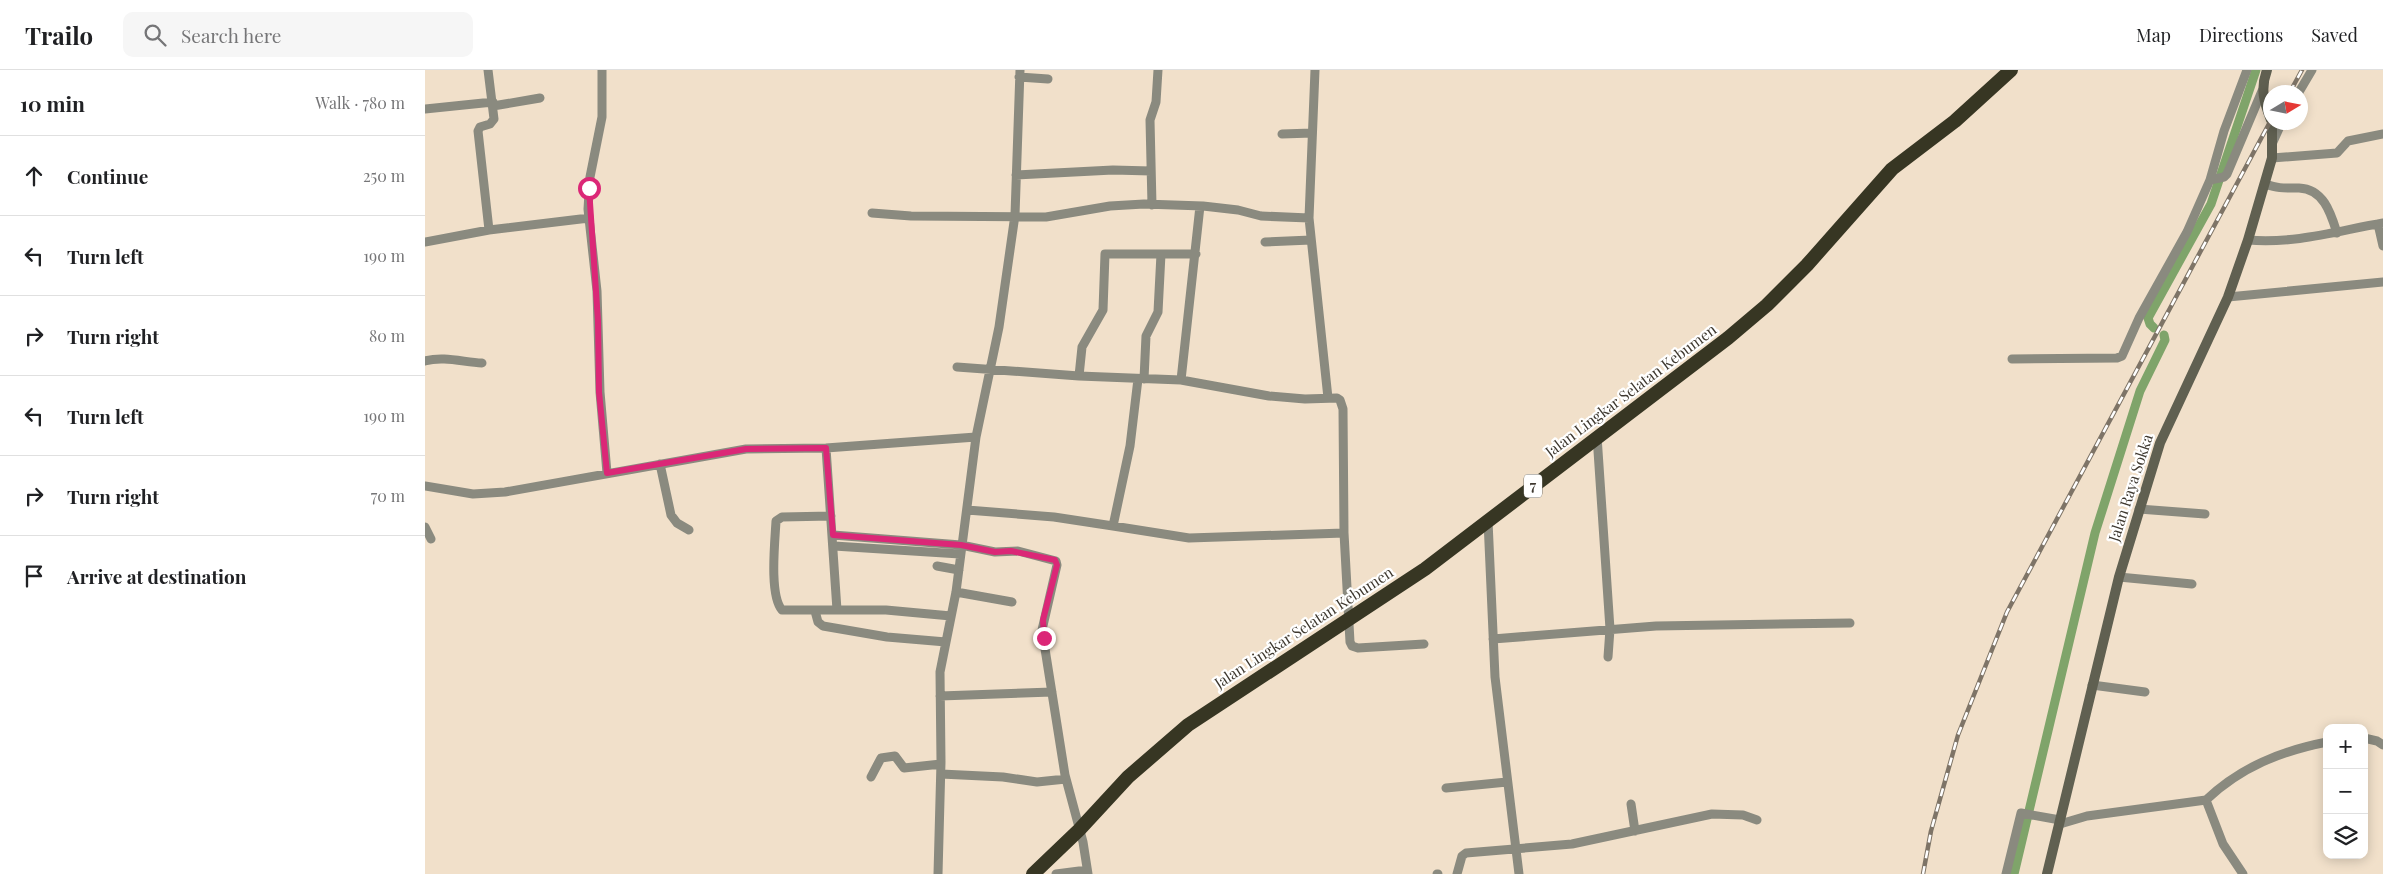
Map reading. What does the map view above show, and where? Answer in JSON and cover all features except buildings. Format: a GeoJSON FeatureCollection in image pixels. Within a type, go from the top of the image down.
{"type":"FeatureCollection","features":[{"type":"Feature","properties":{"kind":"highway","name":"Jalan Lingkar Selatan Kebumen"},"geometry":{"type":"LineString","coordinates":[[1033,874],[1079,830],[1129,777],[1177,734],[1281,662],[1425,569],[1597,436],[1692,366],[1767,305],[1807,265],[1891,169],[1955,121],[2011,70]]}},
{"type":"Feature","properties":{"kind":"main road","name":"Jalan Raya Sokka"},"geometry":{"type":"LineString","coordinates":[[2263,101],[2262,91],[2267,70]]}},
{"type":"Feature","properties":{"kind":"main road","name":"Jalan Raya Sokka"},"geometry":{"type":"LineString","coordinates":[[2047,874],[2119,577],[2139,509],[2160,443],[2228,297],[2249,240],[2272,158],[2271,130]]}},
{"type":"Feature","properties":{"kind":"street"},"geometry":{"type":"LineString","coordinates":[[489,70],[493,121],[480,127],[478,131],[489,230]]}},
{"type":"Feature","properties":{"kind":"street"},"geometry":{"type":"LineString","coordinates":[[602,70],[602,117],[589,188],[589,218],[597,291],[599,392],[607,473]]}},
{"type":"Feature","properties":{"kind":"street"},"geometry":{"type":"LineString","coordinates":[[1152,205],[1150,120],[1156,102],[1158,70]]}},
{"type":"Feature","properties":{"kind":"street"},"geometry":{"type":"LineString","coordinates":[[1315,70],[1309,218],[1328,398]]}},
{"type":"Feature","properties":{"kind":"street"},"geometry":{"type":"LineString","coordinates":[[2012,358],[2117,358],[2122,356],[2139,318],[2190,225],[2212,180],[2224,131],[2247,70]]}},
{"type":"Feature","properties":{"kind":"street"},"geometry":{"type":"LineString","coordinates":[[2303,85],[2312,70]]}},
{"type":"Feature","properties":{"kind":"street"},"geometry":{"type":"LineString","coordinates":[[938,874],[941,774],[940,672],[956,592],[976,437],[1001,317],[1015,215],[1019,74],[1048,79]]}},
{"type":"Feature","properties":{"kind":"street"},"geometry":{"type":"LineString","coordinates":[[2212,180],[2224,177],[2227,174],[2262,91]]}},
{"type":"Feature","properties":{"kind":"street"},"geometry":{"type":"LineString","coordinates":[[425,109],[540,98]]}},
{"type":"Feature","properties":{"kind":"street"},"geometry":{"type":"LineString","coordinates":[[2272,142],[2278,130]]}},
{"type":"Feature","properties":{"kind":"street"},"geometry":{"type":"LineString","coordinates":[[1282,134],[1311,133]]}},
{"type":"Feature","properties":{"kind":"street"},"geometry":{"type":"LineString","coordinates":[[2272,158],[2337,153],[2348,141],[2383,134]]}},
{"type":"Feature","properties":{"kind":"street"},"geometry":{"type":"LineString","coordinates":[[1016,175],[1113,170],[1151,171]]}},
{"type":"Feature","properties":{"kind":"street"},"geometry":{"type":"LineString","coordinates":[[2265,184],[2282,190],[2303,189],[2315,194],[2329,206],[2337,233]]}},
{"type":"Feature","properties":{"kind":"street"},"geometry":{"type":"LineString","coordinates":[[871,212],[911,216],[1015,215],[1046,217],[1110,206],[1152,205],[1200,206],[1280,218],[1309,218]]}},
{"type":"Feature","properties":{"kind":"street"},"geometry":{"type":"LineString","coordinates":[[1181,380],[1200,206]]}},
{"type":"Feature","properties":{"kind":"street"},"geometry":{"type":"LineString","coordinates":[[425,242],[489,230],[589,218]]}},
{"type":"Feature","properties":{"kind":"street"},"geometry":{"type":"LineString","coordinates":[[2249,240],[2284,242],[2381,224],[2383,246]]}},
{"type":"Feature","properties":{"kind":"street"},"geometry":{"type":"LineString","coordinates":[[1265,242],[1311,240]]}},
{"type":"Feature","properties":{"kind":"street"},"geometry":{"type":"LineString","coordinates":[[1079,376],[1081,347],[1103,310],[1105,254],[1196,254]]}},
{"type":"Feature","properties":{"kind":"street"},"geometry":{"type":"LineString","coordinates":[[1113,526],[1130,446],[1146,336],[1158,312],[1161,254]]}},
{"type":"Feature","properties":{"kind":"street"},"geometry":{"type":"LineString","coordinates":[[2228,297],[2383,282]]}},
{"type":"Feature","properties":{"kind":"street"},"geometry":{"type":"LineString","coordinates":[[425,361],[437,358],[466,363],[482,363]]}},
{"type":"Feature","properties":{"kind":"street"},"geometry":{"type":"LineString","coordinates":[[957,367],[1079,376],[1181,380],[1269,396],[1305,399],[1337,398],[1340,400],[1343,409],[1344,533],[1350,642],[1355,647],[1424,644]]}},
{"type":"Feature","properties":{"kind":"street"},"geometry":{"type":"LineString","coordinates":[[1597,436],[1609,629],[1608,657]]}},
{"type":"Feature","properties":{"kind":"street"},"geometry":{"type":"LineString","coordinates":[[425,486],[473,494],[505,492],[746,449],[826,448],[976,437]]}},
{"type":"Feature","properties":{"kind":"street"},"geometry":{"type":"LineString","coordinates":[[826,448],[837,610]]}},
{"type":"Feature","properties":{"kind":"street"},"geometry":{"type":"LineString","coordinates":[[660,464],[671,514],[677,523],[689,530]]}},
{"type":"Feature","properties":{"kind":"street"},"geometry":{"type":"LineString","coordinates":[[2139,509],[2205,514]]}},
{"type":"Feature","properties":{"kind":"street"},"geometry":{"type":"LineString","coordinates":[[967,510],[1054,517],[1189,538],[1344,533]]}},
{"type":"Feature","properties":{"kind":"street"},"geometry":{"type":"LineString","coordinates":[[831,516],[785,517],[776,521],[774,557],[779,605],[783,610],[901,611],[951,616]]}},
{"type":"Feature","properties":{"kind":"street"},"geometry":{"type":"LineString","coordinates":[[1488,521],[1495,677],[1519,874]]}},
{"type":"Feature","properties":{"kind":"street"},"geometry":{"type":"LineString","coordinates":[[425,527],[431,539]]}},
{"type":"Feature","properties":{"kind":"street"},"geometry":{"type":"LineString","coordinates":[[833,535],[961,550]]}},
{"type":"Feature","properties":{"kind":"street"},"geometry":{"type":"LineString","coordinates":[[834,546],[1018,552],[1053,559],[1057,563],[1042,630],[1047,650],[1066,779],[1088,872],[1056,874]]}},
{"type":"Feature","properties":{"kind":"street"},"geometry":{"type":"LineString","coordinates":[[937,566],[959,570]]}},
{"type":"Feature","properties":{"kind":"street"},"geometry":{"type":"LineString","coordinates":[[2119,577],[2193,584]]}},
{"type":"Feature","properties":{"kind":"street"},"geometry":{"type":"LineString","coordinates":[[956,592],[1012,602]]}},
{"type":"Feature","properties":{"kind":"street"},"geometry":{"type":"LineString","coordinates":[[815,611],[818,622],[823,626],[894,638],[946,642]]}},
{"type":"Feature","properties":{"kind":"street"},"geometry":{"type":"LineString","coordinates":[[1493,639],[1609,629],[1851,623]]}},
{"type":"Feature","properties":{"kind":"street"},"geometry":{"type":"LineString","coordinates":[[2092,685],[2145,692]]}},
{"type":"Feature","properties":{"kind":"street"},"geometry":{"type":"LineString","coordinates":[[940,696],[1052,692]]}},
{"type":"Feature","properties":{"kind":"street"},"geometry":{"type":"LineString","coordinates":[[2368,739],[2383,745]]}},
{"type":"Feature","properties":{"kind":"street"},"geometry":{"type":"LineString","coordinates":[[2006,874],[2020,814],[2025,813],[2060,822],[2087,816],[2206,800],[2218,789],[2258,762],[2283,752],[2323,743]]}},
{"type":"Feature","properties":{"kind":"street"},"geometry":{"type":"LineString","coordinates":[[871,777],[881,758],[895,756],[904,768],[941,764]]}},
{"type":"Feature","properties":{"kind":"street"},"geometry":{"type":"LineString","coordinates":[[941,774],[1003,777],[1027,782],[1066,779]]}},
{"type":"Feature","properties":{"kind":"street"},"geometry":{"type":"LineString","coordinates":[[1446,788],[1507,782]]}},
{"type":"Feature","properties":{"kind":"street"},"geometry":{"type":"LineString","coordinates":[[2206,800],[2223,844],[2243,874]]}},
{"type":"Feature","properties":{"kind":"street"},"geometry":{"type":"LineString","coordinates":[[1631,804],[1635,831]]}},
{"type":"Feature","properties":{"kind":"street"},"geometry":{"type":"LineString","coordinates":[[1457,874],[1463,854],[1572,844],[1712,814],[1737,815],[1757,820]]}},
{"type":"Feature","properties":{"kind":"waterway"},"geometry":{"type":"LineString","coordinates":[[2154,328],[2148,318],[2211,204],[2256,70]]}},
{"type":"Feature","properties":{"kind":"waterway"},"geometry":{"type":"LineString","coordinates":[[2014,874],[2095,533],[2140,391],[2165,340],[2164,335]]}},
{"type":"Feature","properties":{"kind":"railway"},"geometry":{"type":"LineString","coordinates":[[2294,85],[2302,70]]}},
{"type":"Feature","properties":{"kind":"railway"},"geometry":{"type":"LineString","coordinates":[[1923,874],[1931,831],[1958,735],[2007,612],[2266,130]]}},
{"type":"Feature","properties":{"kind":"route"},"geometry":{"type":"LineString","coordinates":[[589,188],[589,218],[598,321],[599,392],[607,473],[746,449],[826,448],[833,535],[961,545],[983,551],[1011,551],[1055,560],[1057,565],[1043,620],[1042,630],[1044,638]]}}]}
